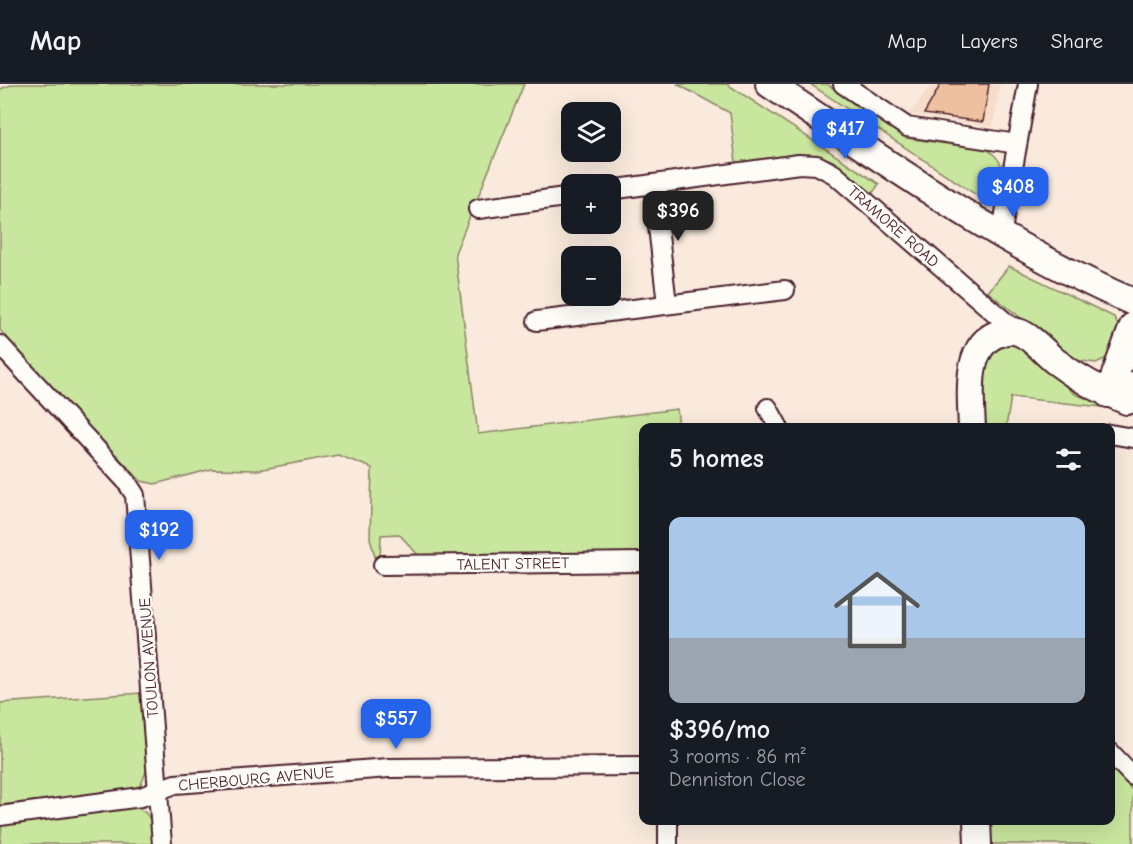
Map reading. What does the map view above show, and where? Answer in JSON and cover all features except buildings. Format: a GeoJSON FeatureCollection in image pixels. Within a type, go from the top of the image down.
{"type":"FeatureCollection","features":[{"type":"Feature","properties":{"kind":"main road"},"geometry":{"type":"LineString","coordinates":[[769,84],[1000,236],[1060,269],[1133,302]]}},
{"type":"Feature","properties":{"kind":"main road"},"geometry":{"type":"LineString","coordinates":[[972,423],[974,363],[980,346],[996,334],[1017,332],[1085,382],[1125,396],[1133,326]]}},
{"type":"Feature","properties":{"kind":"main road"},"geometry":{"type":"LineString","coordinates":[[978,825],[978,844]]}},
{"type":"Feature","properties":{"kind":"street"},"geometry":{"type":"LineString","coordinates":[[843,84],[907,128],[1017,144]]}},
{"type":"Feature","properties":{"kind":"street"},"geometry":{"type":"LineString","coordinates":[[1000,236],[1028,84]]}},
{"type":"Feature","properties":{"kind":"street","name":"TRAMORE ROAD"},"geometry":{"type":"LineString","coordinates":[[621,188],[799,164],[817,165],[834,174],[1017,332]]}},
{"type":"Feature","properties":{"kind":"street"},"geometry":{"type":"LineString","coordinates":[[653,184],[667,304]]}},
{"type":"Feature","properties":{"kind":"street"},"geometry":{"type":"LineString","coordinates":[[478,209],[561,198]]}},
{"type":"Feature","properties":{"kind":"street"},"geometry":{"type":"LineString","coordinates":[[537,321],[785,290]]}},
{"type":"Feature","properties":{"kind":"street","name":"TOULON AVENUE"},"geometry":{"type":"LineString","coordinates":[[0,345],[126,481],[135,495],[162,844]]}},
{"type":"Feature","properties":{"kind":"street"},"geometry":{"type":"LineString","coordinates":[[768,408],[776,423]]}},
{"type":"Feature","properties":{"kind":"street"},"geometry":{"type":"LineString","coordinates":[[1115,435],[1133,438]]}},
{"type":"Feature","properties":{"kind":"street","name":"TALENT STREET"},"geometry":{"type":"LineString","coordinates":[[383,565],[639,562]]}},
{"type":"Feature","properties":{"kind":"street"},"geometry":{"type":"LineString","coordinates":[[1115,757],[1133,776]]}},
{"type":"Feature","properties":{"kind":"street","name":"CHERBOURG AVENUE"},"geometry":{"type":"LineString","coordinates":[[0,816],[141,797],[175,784],[389,768],[639,766]]}},
{"type":"Feature","properties":{"kind":"street"},"geometry":{"type":"LineString","coordinates":[[668,825],[668,844]]}},
{"type":"Feature","properties":{"kind":"shaded area"},"geometry":{"type":"Polygon","coordinates":[[[932,84],[1000,84],[993,127],[909,114],[932,84]]]}},
{"type":"Feature","properties":{"kind":"green space"},"geometry":{"type":"Polygon","coordinates":[[[14,84],[524,84],[455,253],[478,434],[677,409],[679,423],[639,423],[639,555],[419,556],[399,534],[381,535],[380,560],[376,560],[370,538],[372,468],[338,455],[258,470],[212,469],[155,484],[141,481],[37,373],[0,330],[0,89],[14,84]]]}},
{"type":"Feature","properties":{"kind":"green space"},"geometry":{"type":"Polygon","coordinates":[[[677,84],[727,84],[879,184],[872,194],[833,161],[821,156],[797,154],[736,163],[730,113],[677,84]]]}},
{"type":"Feature","properties":{"kind":"green space"},"geometry":{"type":"Polygon","coordinates":[[[810,84],[827,84],[906,138],[988,150],[997,158],[1001,166],[1001,187],[984,200],[810,84]]]}},
{"type":"Feature","properties":{"kind":"green space"},"geometry":{"type":"Polygon","coordinates":[[[1009,266],[1114,317],[1121,332],[1113,355],[1096,363],[1074,360],[988,292],[1009,266]]]}},
{"type":"Feature","properties":{"kind":"green space"},"geometry":{"type":"Polygon","coordinates":[[[1008,343],[1021,347],[1075,394],[1111,408],[1011,397],[1007,423],[981,423],[982,367],[986,355],[1008,343]]]}},
{"type":"Feature","properties":{"kind":"green space"},"geometry":{"type":"Polygon","coordinates":[[[142,693],[147,769],[141,785],[130,790],[0,805],[0,703],[142,693]]]}},
{"type":"Feature","properties":{"kind":"green space"},"geometry":{"type":"Polygon","coordinates":[[[1115,771],[1133,791],[1133,844],[987,844],[986,825],[1115,825],[1115,771]]]}},
{"type":"Feature","properties":{"kind":"green space"},"geometry":{"type":"Polygon","coordinates":[[[131,807],[144,811],[150,820],[153,844],[0,844],[2,825],[131,807]]]}}]}
